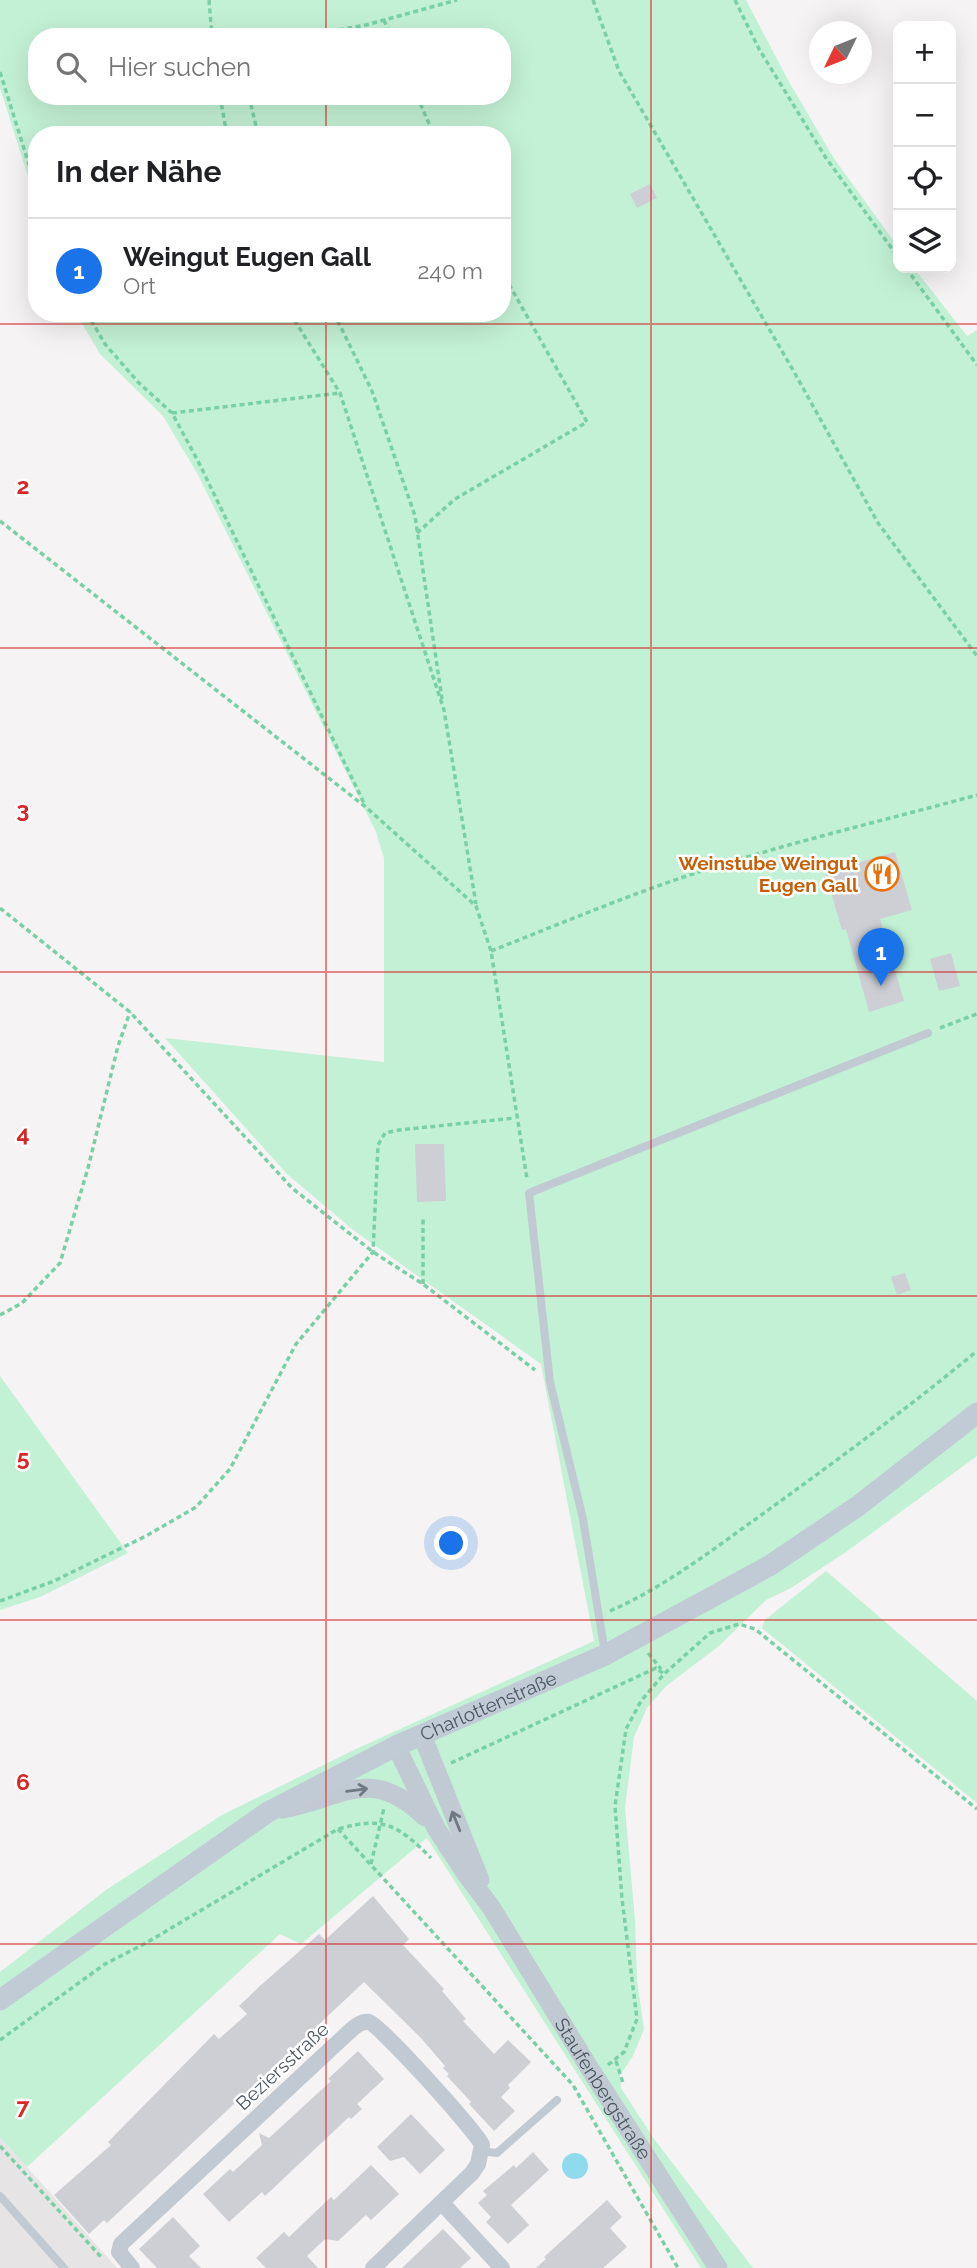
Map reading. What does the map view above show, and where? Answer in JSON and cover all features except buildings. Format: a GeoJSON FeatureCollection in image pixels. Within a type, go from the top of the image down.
{"type":"FeatureCollection","features":[{"type":"Feature","properties":{"kind":"main road","name":"Charlottenstraße"},"geometry":{"type":"LineString","coordinates":[[0,2000],[268,1812],[396,1746],[605,1655],[769,1566],[858,1506],[977,1413]]}},
{"type":"Feature","properties":{"kind":"street","name":"Staufenbergstraße"},"geometry":{"type":"LineString","coordinates":[[422,1735],[491,1906]]}},
{"type":"Feature","properties":{"kind":"street","name":"Staufenbergstraße"},"geometry":{"type":"LineString","coordinates":[[396,1746],[436,1828],[491,1906],[592,2073],[718,2268]]}},
{"type":"Feature","properties":{"kind":"street","name":"Staufenbergstraße"},"geometry":{"type":"LineString","coordinates":[[268,1812],[301,1806],[341,1792],[377,1787],[410,1802],[436,1828]]}},
{"type":"Feature","properties":{"kind":"street","name":"Beziersstraße"},"geometry":{"type":"LineString","coordinates":[[131,2268],[119,2252],[121,2244],[359,2024],[371,2023],[390,2041],[479,2137],[481,2151]]}},
{"type":"Feature","properties":{"kind":"street"},"geometry":{"type":"LineString","coordinates":[[373,2268],[472,2173],[478,2164],[481,2151]]}},
{"type":"Feature","properties":{"kind":"street"},"geometry":{"type":"LineString","coordinates":[[442,2203],[502,2268]]}},
{"type":"Feature","properties":{"kind":"lane"},"geometry":{"type":"LineString","coordinates":[[605,1655],[583,1519],[550,1382],[529,1193],[928,1033]]}},
{"type":"Feature","properties":{"kind":"lane"},"geometry":{"type":"LineString","coordinates":[[481,2151],[497,2153],[557,2100]]}},
{"type":"Feature","properties":{"kind":"lane"},"geometry":{"type":"LineString","coordinates":[[0,2196],[64,2268]]}},
{"type":"Feature","properties":{"kind":"path"},"geometry":{"type":"LineString","coordinates":[[208,0],[211,28]]}},
{"type":"Feature","properties":{"kind":"path"},"geometry":{"type":"LineString","coordinates":[[343,28],[457,0]]}},
{"type":"Feature","properties":{"kind":"path"},"geometry":{"type":"LineString","coordinates":[[593,0],[619,71],[793,370],[878,523],[977,656]]}},
{"type":"Feature","properties":{"kind":"path"},"geometry":{"type":"LineString","coordinates":[[735,0],[759,49],[826,158],[893,250]]}},
{"type":"Feature","properties":{"kind":"path"},"geometry":{"type":"LineString","coordinates":[[384,20],[387,28]]}},
{"type":"Feature","properties":{"kind":"path"},"geometry":{"type":"LineString","coordinates":[[0,72],[28,161]]}},
{"type":"Feature","properties":{"kind":"path"},"geometry":{"type":"LineString","coordinates":[[222,105],[225,126]]}},
{"type":"Feature","properties":{"kind":"path"},"geometry":{"type":"LineString","coordinates":[[251,105],[256,126]]}},
{"type":"Feature","properties":{"kind":"path"},"geometry":{"type":"LineString","coordinates":[[421,105],[430,126]]}},
{"type":"Feature","properties":{"kind":"path"},"geometry":{"type":"LineString","coordinates":[[910,273],[977,365]]}},
{"type":"Feature","properties":{"kind":"path"},"geometry":{"type":"LineString","coordinates":[[417,533],[456,499],[587,422],[511,288]]}},
{"type":"Feature","properties":{"kind":"path"},"geometry":{"type":"LineString","coordinates":[[92,322],[105,344],[138,382],[172,413],[367,808]]}},
{"type":"Feature","properties":{"kind":"path"},"geometry":{"type":"LineString","coordinates":[[296,322],[340,393],[444,710]]}},
{"type":"Feature","properties":{"kind":"path"},"geometry":{"type":"LineString","coordinates":[[338,322],[372,391],[415,516],[476,906],[491,951],[529,1193]]}},
{"type":"Feature","properties":{"kind":"path"},"geometry":{"type":"LineString","coordinates":[[172,413],[340,393]]}},
{"type":"Feature","properties":{"kind":"path"},"geometry":{"type":"LineString","coordinates":[[0,521],[367,808],[476,906]]}},
{"type":"Feature","properties":{"kind":"path"},"geometry":{"type":"LineString","coordinates":[[491,951],[703,871],[799,842],[977,795]]}},
{"type":"Feature","properties":{"kind":"path"},"geometry":{"type":"LineString","coordinates":[[0,908],[130,1012],[292,1188],[373,1252],[423,1284],[550,1382]]}},
{"type":"Feature","properties":{"kind":"path"},"geometry":{"type":"LineString","coordinates":[[0,1315],[22,1303],[60,1263],[88,1168],[118,1045],[130,1012]]}},
{"type":"Feature","properties":{"kind":"path"},"geometry":{"type":"LineString","coordinates":[[928,1033],[977,1014]]}},
{"type":"Feature","properties":{"kind":"path"},"geometry":{"type":"LineString","coordinates":[[0,1601],[54,1581],[146,1536],[196,1507],[230,1469],[296,1344],[373,1252],[378,1144],[385,1133],[516,1118]]}},
{"type":"Feature","properties":{"kind":"path"},"geometry":{"type":"LineString","coordinates":[[423,1218],[423,1284]]}},
{"type":"Feature","properties":{"kind":"path"},"geometry":{"type":"LineString","coordinates":[[599,1616],[626,1604],[702,1557],[829,1466],[977,1351]]}},
{"type":"Feature","properties":{"kind":"path"},"geometry":{"type":"LineString","coordinates":[[557,2100],[573,2085],[624,2052],[638,2019],[622,1899],[615,1805],[626,1729],[641,1701],[664,1674],[709,1633],[739,1624],[755,1629],[977,1809]]}},
{"type":"Feature","properties":{"kind":"path"},"geometry":{"type":"LineString","coordinates":[[443,1767],[656,1668],[664,1674]]}},
{"type":"Feature","properties":{"kind":"path"},"geometry":{"type":"LineString","coordinates":[[371,1864],[380,1822]]}},
{"type":"Feature","properties":{"kind":"path"},"geometry":{"type":"LineString","coordinates":[[0,2040],[105,1964],[146,1943],[338,1829],[380,1822],[409,1836],[439,1868]]}},
{"type":"Feature","properties":{"kind":"path"},"geometry":{"type":"LineString","coordinates":[[338,1829],[573,2085],[678,2268]]}},
{"type":"Feature","properties":{"kind":"path"},"geometry":{"type":"LineString","coordinates":[[0,2146],[105,2262]]}},
{"type":"Feature","properties":{"kind":"shaded area"},"geometry":{"type":"Polygon","coordinates":[[[0,2137],[27,2167],[117,2268],[0,2268],[0,2137]]]}},
{"type":"Feature","properties":{"kind":"green space"},"geometry":{"type":"Polygon","coordinates":[[[0,0],[746,0],[833,157],[893,240],[893,273],[918,273],[967,336],[977,330],[977,1456],[846,1552],[791,1588],[766,1600],[719,1646],[666,1686],[647,1708],[634,1737],[625,1808],[635,1920],[637,1980],[644,2029],[633,2056],[620,2075],[621,2088],[654,2139],[753,2268],[701,2268],[427,1838],[301,1944],[280,1934],[27,2167],[0,2137],[0,1972],[106,1890],[222,1815],[356,1749],[594,1641],[541,1364],[352,1229],[287,1174],[165,1038],[384,1062],[384,858],[376,832],[197,473],[163,416],[100,354],[81,322],[511,322],[511,126],[28,126],[28,177],[0,88],[0,0]]]}},
{"type":"Feature","properties":{"kind":"green space"},"geometry":{"type":"Polygon","coordinates":[[[0,1376],[128,1553],[40,1597],[0,1610],[0,1376]]]}},
{"type":"Feature","properties":{"kind":"green space"},"geometry":{"type":"Polygon","coordinates":[[[826,1571],[977,1701],[977,1803],[762,1628],[765,1620],[826,1571]]]}},
{"type":"Feature","properties":{"kind":"water"},"geometry":{"type":"Polygon","coordinates":[[[575,2153],[584,2157],[588,2166],[584,2175],[575,2179],[566,2175],[562,2166],[566,2157],[575,2153]]]}},
{"type":"Feature","properties":{"kind":"place","name":"Weinstube Weingut Eugen Gall"},"geometry":{"type":"Point","coordinates":[882,874]}},
{"type":"Feature","properties":{"kind":"place","name":"Weingut Eugen Gall"},"geometry":{"type":"Point","coordinates":[881,986]}}]}
